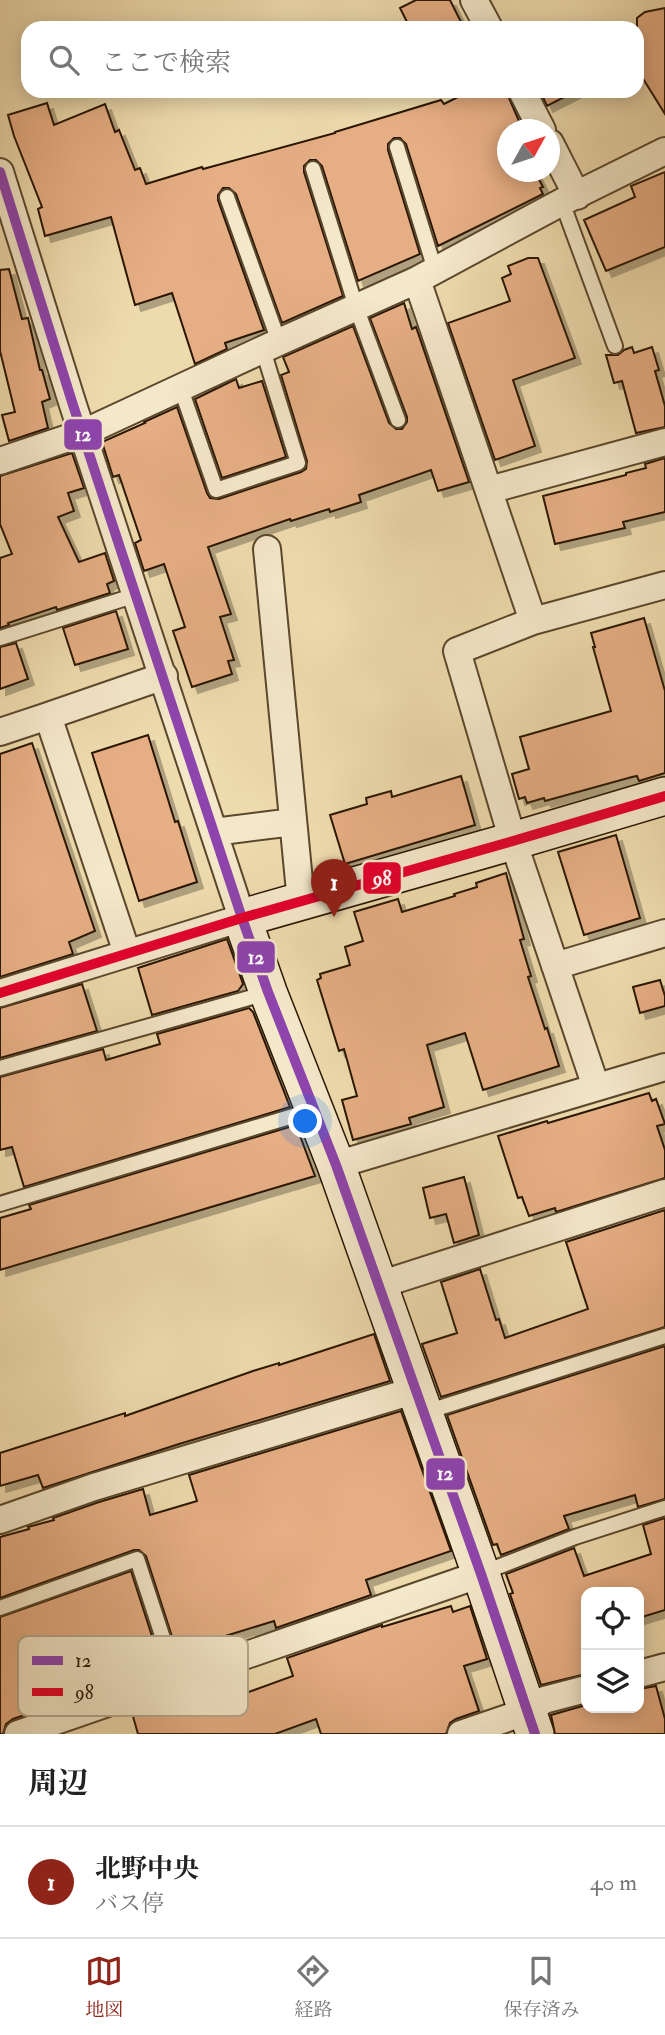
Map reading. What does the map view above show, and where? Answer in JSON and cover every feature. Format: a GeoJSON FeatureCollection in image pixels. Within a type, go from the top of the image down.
{"type":"FeatureCollection","features":[{"type":"Feature","properties":{"kind":"street"},"geometry":{"type":"LineString","coordinates":[[474,0],[485,21]]}},
{"type":"Feature","properties":{"kind":"street"},"geometry":{"type":"LineString","coordinates":[[526,98],[536,119]]}},
{"type":"Feature","properties":{"kind":"street"},"geometry":{"type":"LineString","coordinates":[[0,461],[83,433],[426,275],[665,151]]}},
{"type":"Feature","properties":{"kind":"street"},"geometry":{"type":"LineString","coordinates":[[560,171],[570,199]]}},
{"type":"Feature","properties":{"kind":"street"},"geometry":{"type":"LineString","coordinates":[[1,176],[242,918],[336,1165],[531,1723]]}},
{"type":"Feature","properties":{"kind":"street"},"geometry":{"type":"LineString","coordinates":[[426,275],[489,490],[533,621]]}},
{"type":"Feature","properties":{"kind":"street"},"geometry":{"type":"LineString","coordinates":[[489,490],[665,442]]}},
{"type":"Feature","properties":{"kind":"street"},"geometry":{"type":"LineString","coordinates":[[267,549],[301,901]]}},
{"type":"Feature","properties":{"kind":"street"},"geometry":{"type":"LineString","coordinates":[[596,1087],[513,841],[457,651],[533,621],[665,585]]}},
{"type":"Feature","properties":{"kind":"street"},"geometry":{"type":"LineString","coordinates":[[0,732],[164,676]]}},
{"type":"Feature","properties":{"kind":"street"},"geometry":{"type":"LineString","coordinates":[[48,716],[127,953]]}},
{"type":"Feature","properties":{"kind":"street"},"geometry":{"type":"LineString","coordinates":[[0,993],[242,918],[665,796]]}},
{"type":"Feature","properties":{"kind":"street"},"geometry":{"type":"LineString","coordinates":[[214,832],[293,822]]}},
{"type":"Feature","properties":{"kind":"street"},"geometry":{"type":"LineString","coordinates":[[555,966],[665,933]]}},
{"type":"Feature","properties":{"kind":"street"},"geometry":{"type":"LineString","coordinates":[[336,1165],[665,1067]]}},
{"type":"Feature","properties":{"kind":"street"},"geometry":{"type":"LineString","coordinates":[[379,1285],[665,1193]]}},
{"type":"Feature","properties":{"kind":"street"},"geometry":{"type":"LineString","coordinates":[[0,1520],[93,1487],[419,1401]]}},
{"type":"Feature","properties":{"kind":"street"},"geometry":{"type":"LineString","coordinates":[[248,1653],[481,1574]]}},
{"type":"Feature","properties":{"kind":"street"},"geometry":{"type":"LineString","coordinates":[[644,1673],[665,1668]]}},
{"type":"Feature","properties":{"kind":"street"},"geometry":{"type":"LineString","coordinates":[[531,1723],[544,1700],[581,1690]]}},
{"type":"Feature","properties":{"kind":"street"},"geometry":{"type":"LineString","coordinates":[[18,1734],[69,1716]]}},
{"type":"Feature","properties":{"kind":"street"},"geometry":{"type":"LineString","coordinates":[[461,1734],[531,1723]]}},
{"type":"Feature","properties":{"kind":"lane"},"geometry":{"type":"LineString","coordinates":[[397,147],[426,275]]}},
{"type":"Feature","properties":{"kind":"lane"},"geometry":{"type":"LineString","coordinates":[[313,169],[356,307],[398,420]]}},
{"type":"Feature","properties":{"kind":"lane"},"geometry":{"type":"LineString","coordinates":[[181,389],[216,490],[298,463],[271,346],[227,197]]}},
{"type":"Feature","properties":{"kind":"lane"},"geometry":{"type":"LineString","coordinates":[[570,199],[615,346]]}},
{"type":"Feature","properties":{"kind":"lane"},"geometry":{"type":"LineString","coordinates":[[0,638],[136,595]]}},
{"type":"Feature","properties":{"kind":"lane"},"geometry":{"type":"LineString","coordinates":[[0,1068],[268,992]]}},
{"type":"Feature","properties":{"kind":"lane"},"geometry":{"type":"LineString","coordinates":[[0,1204],[314,1109]]}},
{"type":"Feature","properties":{"kind":"lane"},"geometry":{"type":"LineString","coordinates":[[419,1401],[665,1336]]}},
{"type":"Feature","properties":{"kind":"lane"},"geometry":{"type":"LineString","coordinates":[[481,1574],[575,1537],[665,1507]]}},
{"type":"Feature","properties":{"kind":"lane"},"geometry":{"type":"LineString","coordinates":[[0,1608],[137,1559],[162,1636]]}},
{"type":"Feature","properties":{"kind":"building"},"geometry":{"type":"Polygon","coordinates":[[[416,0],[450,0],[460,21],[406,21],[400,8],[416,0]]]}},
{"type":"Feature","properties":{"kind":"building"},"geometry":{"type":"Polygon","coordinates":[[[665,8],[665,114],[644,80],[644,21],[637,21],[637,18],[645,12],[665,8]]]}},
{"type":"Feature","properties":{"kind":"building"},"geometry":{"type":"Polygon","coordinates":[[[456,98],[509,98],[518,119],[497,119],[497,182],[540,182],[543,194],[438,246],[406,144],[400,138],[394,138],[388,144],[388,150],[420,254],[358,281],[322,166],[316,160],[310,160],[304,166],[304,172],[343,296],[282,323],[236,194],[229,188],[223,188],[218,200],[264,330],[225,343],[227,349],[195,364],[172,293],[135,305],[111,217],[45,236],[38,209],[42,207],[8,115],[47,103],[54,125],[105,104],[115,132],[119,130],[135,170],[140,168],[146,184],[335,133],[441,100],[444,104],[456,98]]]}},
{"type":"Feature","properties":{"kind":"building"},"geometry":{"type":"Polygon","coordinates":[[[543,98],[562,98],[547,106],[543,98]]]}},
{"type":"Feature","properties":{"kind":"building"},"geometry":{"type":"Polygon","coordinates":[[[665,172],[665,247],[606,271],[584,220],[635,197],[631,186],[665,172]]]}},
{"type":"Feature","properties":{"kind":"building"},"geometry":{"type":"Polygon","coordinates":[[[528,258],[538,258],[575,358],[513,380],[535,446],[495,460],[448,323],[510,301],[502,278],[511,274],[508,266],[528,258]]]}},
{"type":"Feature","properties":{"kind":"building"},"geometry":{"type":"Polygon","coordinates":[[[9,269],[22,319],[28,318],[50,399],[42,402],[48,428],[9,441],[2,415],[15,412],[0,351],[0,270],[9,269]]]}},
{"type":"Feature","properties":{"kind":"building"},"geometry":{"type":"Polygon","coordinates":[[[404,303],[412,329],[416,327],[469,482],[438,491],[431,470],[359,495],[361,502],[330,512],[329,509],[291,521],[290,519],[208,547],[231,614],[220,617],[234,660],[228,661],[232,674],[192,687],[173,631],[185,627],[164,564],[144,571],[135,543],[141,540],[119,475],[113,477],[102,442],[177,407],[210,498],[219,499],[301,472],[306,469],[307,461],[281,375],[289,372],[283,357],[353,326],[389,423],[396,429],[402,429],[407,417],[370,318],[404,303]]]}},
{"type":"Feature","properties":{"kind":"building"},"geometry":{"type":"Polygon","coordinates":[[[632,347],[634,353],[652,347],[659,370],[655,371],[665,406],[665,427],[636,433],[622,381],[614,383],[606,355],[618,355],[632,347]]]}},
{"type":"Feature","properties":{"kind":"building"},"geometry":{"type":"Polygon","coordinates":[[[236,379],[239,388],[262,381],[286,457],[222,478],[195,399],[236,379]]]}},
{"type":"Feature","properties":{"kind":"building"},"geometry":{"type":"Polygon","coordinates":[[[72,453],[84,488],[68,493],[74,511],[58,517],[79,562],[105,553],[114,581],[107,584],[110,593],[57,610],[56,607],[0,628],[0,558],[12,554],[0,524],[0,476],[72,453]]]}},
{"type":"Feature","properties":{"kind":"building"},"geometry":{"type":"Polygon","coordinates":[[[665,458],[665,512],[623,522],[625,528],[555,544],[543,496],[626,475],[646,468],[645,464],[665,458]]]}},
{"type":"Feature","properties":{"kind":"building"},"geometry":{"type":"Polygon","coordinates":[[[116,611],[128,649],[75,665],[63,628],[116,611]]]}},
{"type":"Feature","properties":{"kind":"building"},"geometry":{"type":"Polygon","coordinates":[[[644,618],[665,691],[665,773],[639,781],[637,776],[632,777],[545,801],[544,798],[527,803],[525,797],[519,799],[512,774],[529,769],[520,737],[611,711],[591,633],[644,618]]]}},
{"type":"Feature","properties":{"kind":"building"},"geometry":{"type":"Polygon","coordinates":[[[16,643],[28,679],[0,689],[0,647],[16,643]]]}},
{"type":"Feature","properties":{"kind":"building"},"geometry":{"type":"Polygon","coordinates":[[[148,735],[197,882],[139,901],[92,753],[148,735]]]}},
{"type":"Feature","properties":{"kind":"building"},"geometry":{"type":"Polygon","coordinates":[[[32,743],[95,931],[69,942],[73,954],[0,977],[0,754],[32,743]]]}},
{"type":"Feature","properties":{"kind":"building"},"geometry":{"type":"Polygon","coordinates":[[[461,776],[475,825],[345,864],[330,815],[367,804],[366,798],[391,791],[392,797],[461,776]]]}},
{"type":"Feature","properties":{"kind":"building"},"geometry":{"type":"Polygon","coordinates":[[[616,835],[640,918],[584,935],[558,852],[616,835]]]}},
{"type":"Feature","properties":{"kind":"building"},"geometry":{"type":"Polygon","coordinates":[[[506,873],[524,939],[520,940],[531,976],[528,977],[559,1066],[483,1090],[465,1033],[427,1045],[444,1107],[409,1118],[411,1124],[353,1140],[342,1100],[357,1096],[344,1049],[339,1051],[317,980],[321,978],[320,974],[350,965],[345,947],[363,941],[354,912],[398,899],[402,912],[455,896],[454,894],[477,887],[476,883],[506,873]]]}},
{"type":"Feature","properties":{"kind":"building"},"geometry":{"type":"Polygon","coordinates":[[[227,939],[243,984],[238,991],[152,1015],[138,968],[227,939]]]}},
{"type":"Feature","properties":{"kind":"building"},"geometry":{"type":"Polygon","coordinates":[[[660,980],[665,1006],[640,1013],[633,987],[660,980]]]}},
{"type":"Feature","properties":{"kind":"building"},"geometry":{"type":"Polygon","coordinates":[[[82,984],[97,1031],[0,1058],[0,1008],[82,984]]]}},
{"type":"Feature","properties":{"kind":"building"},"geometry":{"type":"Polygon","coordinates":[[[249,1008],[253,1012],[290,1107],[24,1187],[12,1147],[0,1150],[0,1077],[103,1049],[106,1060],[160,1044],[157,1034],[249,1008]]]}},
{"type":"Feature","properties":{"kind":"building"},"geometry":{"type":"Polygon","coordinates":[[[649,1093],[652,1101],[656,1099],[665,1124],[657,1126],[665,1150],[665,1178],[556,1212],[555,1208],[529,1216],[522,1197],[518,1198],[498,1136],[649,1093]]]}},
{"type":"Feature","properties":{"kind":"building"},"geometry":{"type":"Polygon","coordinates":[[[296,1125],[315,1176],[0,1270],[0,1218],[31,1209],[29,1205],[296,1125]]]}},
{"type":"Feature","properties":{"kind":"building"},"geometry":{"type":"Polygon","coordinates":[[[464,1177],[479,1235],[454,1243],[446,1214],[430,1218],[423,1188],[464,1177]]]}},
{"type":"Feature","properties":{"kind":"building"},"geometry":{"type":"Polygon","coordinates":[[[665,1210],[665,1327],[441,1397],[422,1344],[457,1333],[441,1282],[480,1269],[496,1320],[499,1319],[505,1338],[588,1309],[566,1242],[665,1210]]]}},
{"type":"Feature","properties":{"kind":"building"},"geometry":{"type":"Polygon","coordinates":[[[374,1334],[390,1381],[43,1488],[38,1475],[0,1486],[0,1453],[125,1413],[125,1416],[253,1371],[374,1334]]]}},
{"type":"Feature","properties":{"kind":"building"},"geometry":{"type":"Polygon","coordinates":[[[665,1346],[665,1499],[638,1507],[635,1495],[564,1516],[569,1529],[501,1555],[497,1544],[493,1545],[447,1415],[665,1346]]]}},
{"type":"Feature","properties":{"kind":"building"},"geometry":{"type":"Polygon","coordinates":[[[401,1411],[451,1551],[366,1580],[371,1595],[276,1628],[274,1621],[225,1636],[172,1636],[146,1556],[139,1550],[0,1598],[0,1537],[143,1489],[150,1515],[197,1501],[189,1475],[401,1411]]]}},
{"type":"Feature","properties":{"kind":"building"},"geometry":{"type":"Polygon","coordinates":[[[665,1518],[665,1610],[644,1616],[644,1587],[581,1587],[581,1675],[541,1685],[510,1594],[513,1593],[506,1574],[574,1548],[584,1576],[651,1554],[643,1525],[665,1518]]]}},
{"type":"Feature","properties":{"kind":"building"},"geometry":{"type":"Polygon","coordinates":[[[131,1571],[152,1636],[18,1636],[18,1716],[22,1716],[6,1724],[3,1734],[0,1734],[0,1617],[131,1571]]]}},
{"type":"Feature","properties":{"kind":"building"},"geometry":{"type":"Polygon","coordinates":[[[451,1606],[453,1612],[470,1606],[487,1659],[464,1666],[479,1711],[450,1723],[446,1734],[321,1734],[316,1719],[275,1734],[138,1734],[133,1716],[248,1716],[248,1692],[293,1676],[287,1658],[451,1606]]]}},
{"type":"Feature","properties":{"kind":"building"},"geometry":{"type":"Polygon","coordinates":[[[656,1686],[665,1719],[665,1734],[555,1734],[551,1715],[581,1706],[581,1713],[644,1713],[644,1688],[656,1686]]]}},
{"type":"Feature","properties":{"kind":"transit line","name":"12"},"geometry":{"type":"LineString","coordinates":[[0,172],[73,405],[242,918],[336,1165],[535,1734]]}},
{"type":"Feature","properties":{"kind":"transit line","name":"98"},"geometry":{"type":"LineString","coordinates":[[0,993],[242,918],[665,796]]}},
{"type":"Feature","properties":{"kind":"place","name":"北野中央"},"geometry":{"type":"Point","coordinates":[334,917]}}]}
